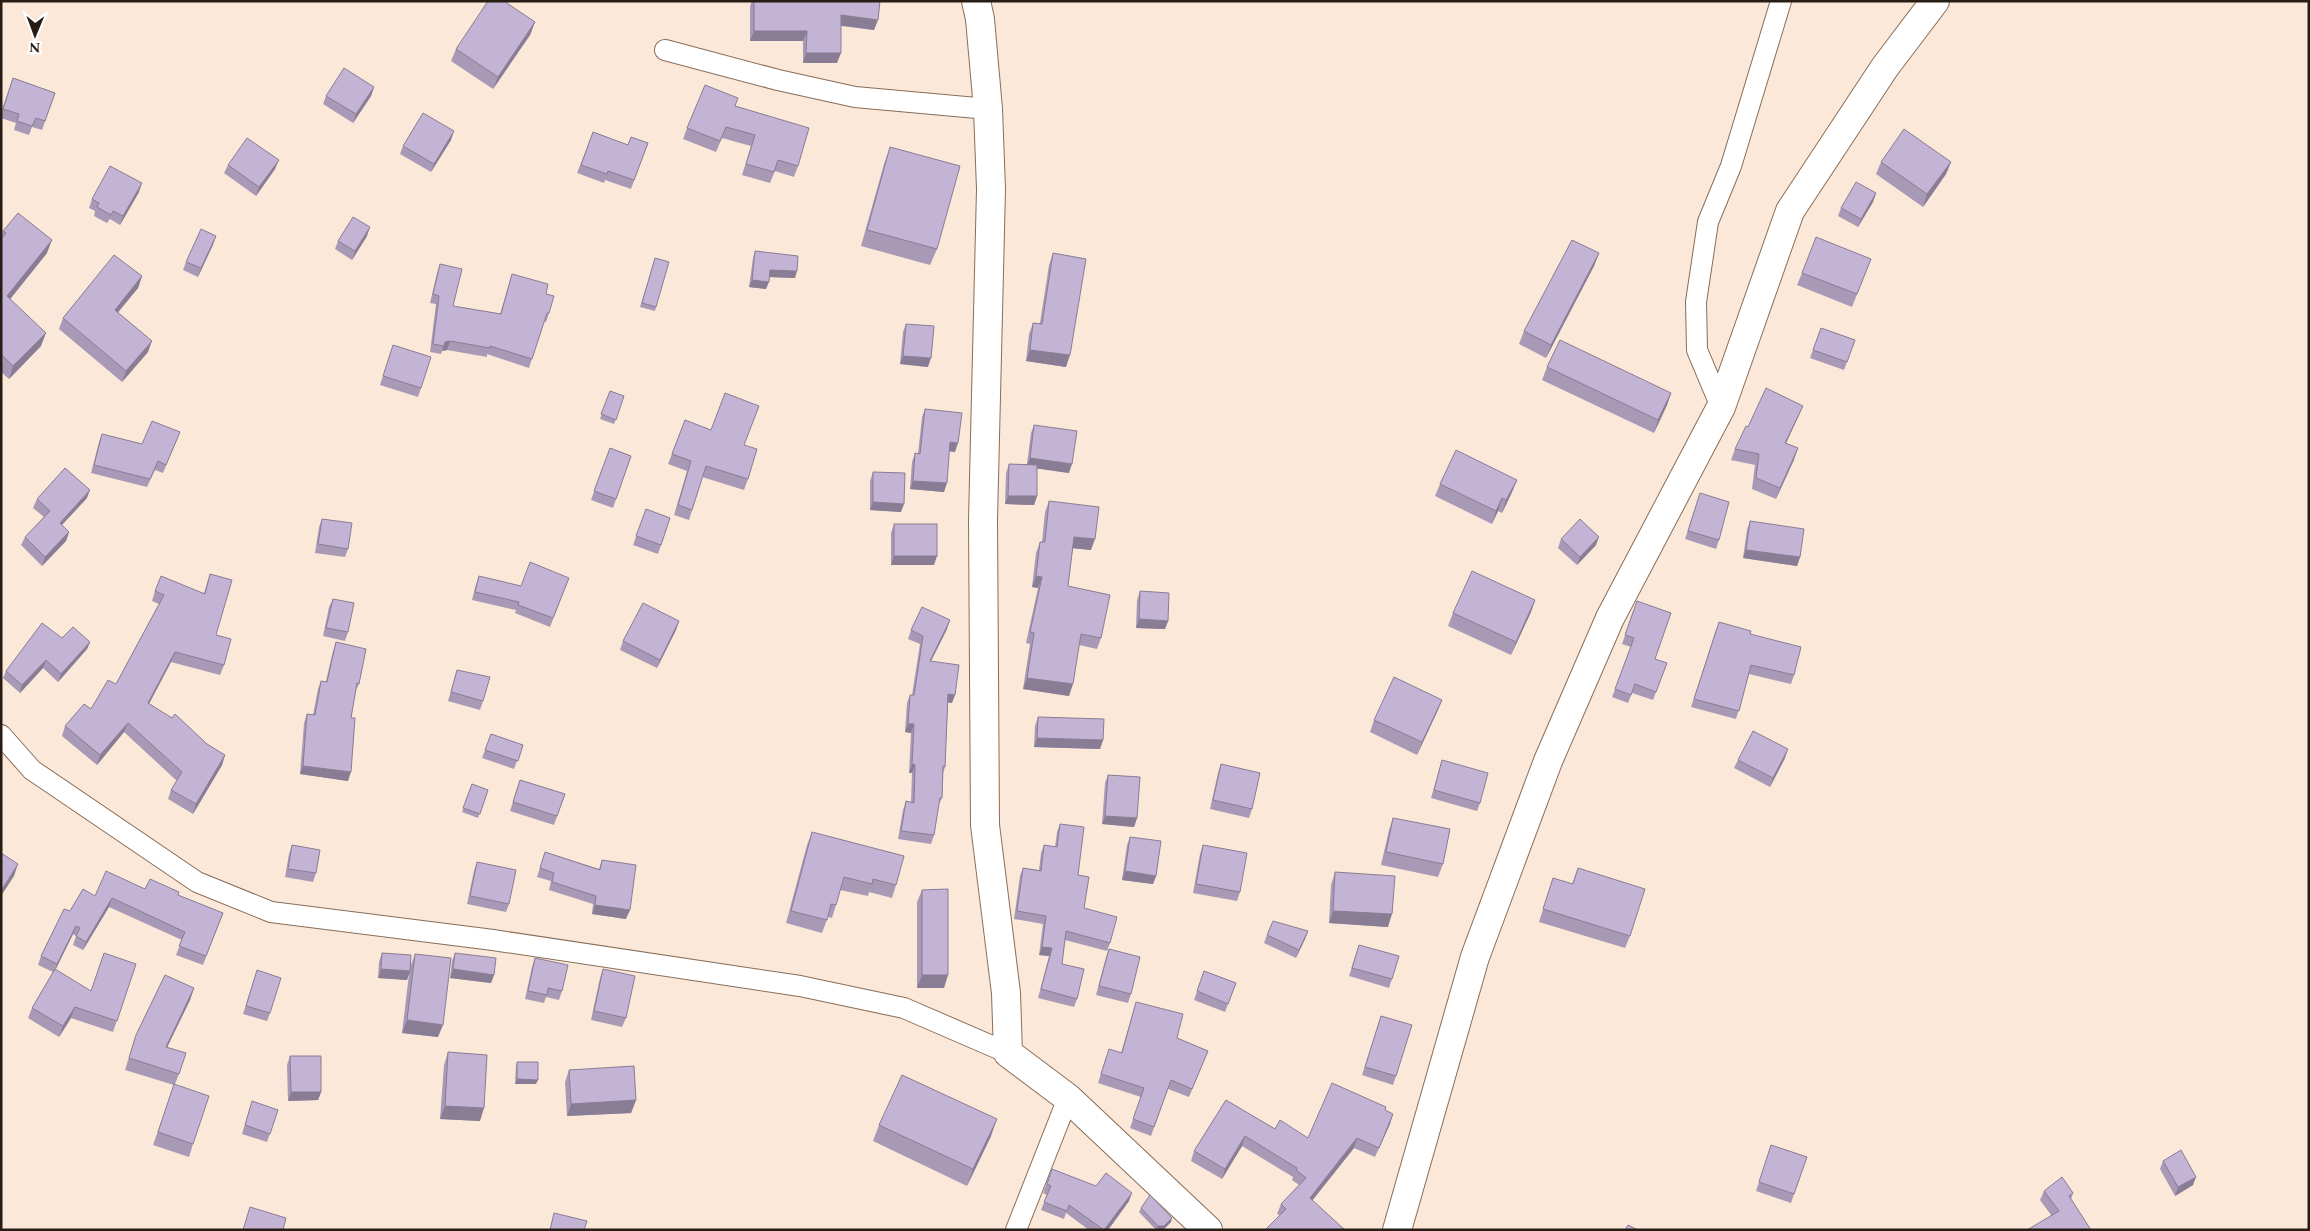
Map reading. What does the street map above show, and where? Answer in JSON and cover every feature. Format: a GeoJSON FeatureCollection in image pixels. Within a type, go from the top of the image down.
{"type":"FeatureCollection","features":[{"type":"Feature","properties":{"kind":"street"},"geometry":{"type":"LineString","coordinates":[[976,1],[980,19],[988,109],[991,188],[983,520],[985,825],[1006,993],[1008,1053]]}},
{"type":"Feature","properties":{"kind":"street"},"geometry":{"type":"LineString","coordinates":[[1721,407],[1696,350],[1696,302],[1708,222],[1731,166],[1781,1]]}},
{"type":"Feature","properties":{"kind":"street"},"geometry":{"type":"LineString","coordinates":[[1397,1230],[1475,957],[1548,761],[1610,618],[1721,407],[1790,211],[1885,67],[1935,1]]}},
{"type":"Feature","properties":{"kind":"street"},"geometry":{"type":"LineString","coordinates":[[665,50],[778,80],[855,97],[988,109]]}},
{"type":"Feature","properties":{"kind":"street"},"geometry":{"type":"LineString","coordinates":[[1,735],[32,770],[197,882],[270,912],[493,940],[800,986],[904,1008],[1008,1053],[1068,1098],[1208,1230]]}},
{"type":"Feature","properties":{"kind":"street"},"geometry":{"type":"LineString","coordinates":[[1016,1230],[1068,1098]]}},
{"type":"Feature","properties":{"kind":"building"},"geometry":{"type":"Polygon","coordinates":[[[488,1],[504,1],[535,22],[498,77],[456,49],[488,1]]]}},
{"type":"Feature","properties":{"kind":"building"},"geometry":{"type":"Polygon","coordinates":[[[754,1],[880,1],[878,20],[841,15],[841,53],[806,53],[807,31],[754,31],[754,1]]]}},
{"type":"Feature","properties":{"kind":"building"},"geometry":{"type":"Polygon","coordinates":[[[344,68],[374,87],[356,114],[326,96],[344,68]]]}},
{"type":"Feature","properties":{"kind":"building"},"geometry":{"type":"Polygon","coordinates":[[[13,78],[55,93],[45,121],[36,118],[32,126],[17,121],[19,114],[3,109],[13,78]]]}},
{"type":"Feature","properties":{"kind":"building"},"geometry":{"type":"Polygon","coordinates":[[[705,85],[738,98],[735,106],[809,128],[798,166],[778,160],[774,172],[746,164],[755,135],[726,127],[720,141],[687,128],[705,85]]]}},
{"type":"Feature","properties":{"kind":"building"},"geometry":{"type":"Polygon","coordinates":[[[423,113],[454,131],[434,164],[403,146],[423,113]]]}},
{"type":"Feature","properties":{"kind":"building"},"geometry":{"type":"Polygon","coordinates":[[[1904,129],[1951,162],[1927,194],[1881,162],[1904,129]]]}},
{"type":"Feature","properties":{"kind":"building"},"geometry":{"type":"Polygon","coordinates":[[[593,132],[628,145],[631,137],[648,143],[634,180],[608,171],[607,174],[581,165],[593,132]]]}},
{"type":"Feature","properties":{"kind":"building"},"geometry":{"type":"Polygon","coordinates":[[[247,138],[279,160],[259,187],[228,165],[247,138]]]}},
{"type":"Feature","properties":{"kind":"building"},"geometry":{"type":"Polygon","coordinates":[[[890,147],[960,166],[937,249],[867,230],[890,147]]]}},
{"type":"Feature","properties":{"kind":"building"},"geometry":{"type":"Polygon","coordinates":[[[110,166],[142,183],[123,216],[113,211],[111,215],[97,207],[99,203],[92,199],[110,166]]]}},
{"type":"Feature","properties":{"kind":"building"},"geometry":{"type":"Polygon","coordinates":[[[1856,182],[1876,193],[1861,219],[1841,208],[1856,182]]]}},
{"type":"Feature","properties":{"kind":"building"},"geometry":{"type":"Polygon","coordinates":[[[18,213],[52,240],[7,296],[46,333],[13,366],[1,354],[1,239],[6,233],[3,231],[18,213]]]}},
{"type":"Feature","properties":{"kind":"building"},"geometry":{"type":"Polygon","coordinates":[[[353,217],[370,227],[355,251],[338,241],[353,217]]]}},
{"type":"Feature","properties":{"kind":"building"},"geometry":{"type":"Polygon","coordinates":[[[201,229],[216,236],[201,268],[186,262],[201,229]]]}},
{"type":"Feature","properties":{"kind":"building"},"geometry":{"type":"Polygon","coordinates":[[[1816,237],[1871,259],[1857,294],[1802,273],[1816,237]]]}},
{"type":"Feature","properties":{"kind":"building"},"geometry":{"type":"Polygon","coordinates":[[[1572,240],[1599,253],[1551,345],[1524,331],[1572,240]]]}},
{"type":"Feature","properties":{"kind":"building"},"geometry":{"type":"Polygon","coordinates":[[[755,251],[798,256],[797,271],[770,270],[769,282],[752,280],[755,251]]]}},
{"type":"Feature","properties":{"kind":"building"},"geometry":{"type":"Polygon","coordinates":[[[1053,253],[1086,259],[1070,355],[1030,350],[1033,323],[1042,324],[1053,253]]]}},
{"type":"Feature","properties":{"kind":"building"},"geometry":{"type":"Polygon","coordinates":[[[114,255],[142,276],[115,310],[152,341],[126,371],[63,318],[114,255]]]}},
{"type":"Feature","properties":{"kind":"building"},"geometry":{"type":"Polygon","coordinates":[[[655,258],[669,262],[656,307],[642,303],[655,258]]]}},
{"type":"Feature","properties":{"kind":"building"},"geometry":{"type":"Polygon","coordinates":[[[440,264],[462,269],[453,306],[501,314],[512,274],[548,284],[546,294],[554,296],[532,359],[490,346],[490,348],[450,341],[445,342],[444,346],[433,344],[439,296],[433,294],[440,264]]]}},
{"type":"Feature","properties":{"kind":"building"},"geometry":{"type":"Polygon","coordinates":[[[906,324],[934,326],[931,358],[903,356],[906,324]]]}},
{"type":"Feature","properties":{"kind":"building"},"geometry":{"type":"Polygon","coordinates":[[[1821,328],[1855,340],[1847,362],[1813,350],[1821,328]]]}},
{"type":"Feature","properties":{"kind":"building"},"geometry":{"type":"Polygon","coordinates":[[[1560,340],[1671,393],[1658,420],[1547,367],[1560,340]]]}},
{"type":"Feature","properties":{"kind":"building"},"geometry":{"type":"Polygon","coordinates":[[[393,345],[431,357],[421,388],[383,376],[393,345]]]}},
{"type":"Feature","properties":{"kind":"building"},"geometry":{"type":"Polygon","coordinates":[[[1766,388],[1803,406],[1785,443],[1798,448],[1780,488],[1756,478],[1759,454],[1735,449],[1746,426],[1748,427],[1766,388]]]}},
{"type":"Feature","properties":{"kind":"building"},"geometry":{"type":"Polygon","coordinates":[[[610,391],[624,396],[616,420],[601,414],[610,391]]]}},
{"type":"Feature","properties":{"kind":"building"},"geometry":{"type":"Polygon","coordinates":[[[725,393],[759,406],[744,445],[757,449],[748,479],[706,466],[692,510],[678,505],[691,461],[672,454],[685,420],[711,430],[725,393]]]}},
{"type":"Feature","properties":{"kind":"building"},"geometry":{"type":"Polygon","coordinates":[[[925,409],[962,413],[958,443],[950,442],[947,483],[913,481],[915,453],[920,454],[925,409]]]}},
{"type":"Feature","properties":{"kind":"building"},"geometry":{"type":"Polygon","coordinates":[[[152,421],[180,432],[166,465],[158,461],[150,479],[94,465],[102,434],[142,444],[152,421]]]}},
{"type":"Feature","properties":{"kind":"building"},"geometry":{"type":"Polygon","coordinates":[[[1034,425],[1077,431],[1072,464],[1030,458],[1034,425]]]}},
{"type":"Feature","properties":{"kind":"building"},"geometry":{"type":"Polygon","coordinates":[[[610,448],[631,456],[616,499],[594,491],[610,448]]]}},
{"type":"Feature","properties":{"kind":"building"},"geometry":{"type":"Polygon","coordinates":[[[1456,450],[1517,480],[1506,500],[1502,498],[1496,511],[1440,484],[1456,450]]]}},
{"type":"Feature","properties":{"kind":"building"},"geometry":{"type":"Polygon","coordinates":[[[1009,464],[1037,465],[1037,496],[1008,496],[1009,464]]]}},
{"type":"Feature","properties":{"kind":"building"},"geometry":{"type":"Polygon","coordinates":[[[65,468],[90,490],[60,523],[69,532],[45,557],[25,537],[50,511],[37,499],[65,468]]]}},
{"type":"Feature","properties":{"kind":"building"},"geometry":{"type":"Polygon","coordinates":[[[873,472],[905,473],[904,504],[873,502],[873,472]]]}},
{"type":"Feature","properties":{"kind":"building"},"geometry":{"type":"Polygon","coordinates":[[[1700,493],[1729,502],[1719,540],[1688,531],[1700,493]]]}},
{"type":"Feature","properties":{"kind":"building"},"geometry":{"type":"Polygon","coordinates":[[[1049,501],[1099,507],[1095,539],[1074,537],[1068,586],[1110,595],[1101,638],[1081,634],[1073,684],[1027,678],[1034,633],[1030,632],[1042,577],[1036,576],[1040,542],[1045,542],[1049,501]]]}},
{"type":"Feature","properties":{"kind":"building"},"geometry":{"type":"Polygon","coordinates":[[[646,509],[670,518],[661,545],[636,536],[646,509]]]}},
{"type":"Feature","properties":{"kind":"building"},"geometry":{"type":"Polygon","coordinates":[[[322,519],[352,523],[348,549],[318,544],[322,519]]]}},
{"type":"Feature","properties":{"kind":"building"},"geometry":{"type":"Polygon","coordinates":[[[1580,519],[1599,537],[1580,557],[1561,539],[1580,519]]]}},
{"type":"Feature","properties":{"kind":"building"},"geometry":{"type":"Polygon","coordinates":[[[1750,521],[1804,529],[1800,557],[1746,550],[1750,521]]]}},
{"type":"Feature","properties":{"kind":"building"},"geometry":{"type":"Polygon","coordinates":[[[894,524],[937,524],[937,556],[894,556],[894,524]]]}},
{"type":"Feature","properties":{"kind":"building"},"geometry":{"type":"Polygon","coordinates":[[[530,562],[569,578],[553,618],[518,605],[519,602],[475,592],[479,576],[521,586],[530,562]]]}},
{"type":"Feature","properties":{"kind":"building"},"geometry":{"type":"Polygon","coordinates":[[[1472,571],[1535,600],[1516,642],[1453,613],[1472,571]]]}},
{"type":"Feature","properties":{"kind":"building"},"geometry":{"type":"Polygon","coordinates":[[[210,574],[232,580],[216,635],[231,639],[224,665],[175,652],[148,703],[172,718],[175,714],[207,744],[225,755],[196,804],[171,790],[182,772],[128,723],[100,755],[65,726],[84,704],[91,709],[108,680],[116,684],[164,595],[155,591],[161,576],[205,594],[210,574]]]}},
{"type":"Feature","properties":{"kind":"building"},"geometry":{"type":"Polygon","coordinates":[[[1140,591],[1169,593],[1168,621],[1139,619],[1140,591]]]}},
{"type":"Feature","properties":{"kind":"building"},"geometry":{"type":"Polygon","coordinates":[[[333,599],[354,603],[348,632],[326,628],[333,599]]]}},
{"type":"Feature","properties":{"kind":"building"},"geometry":{"type":"Polygon","coordinates":[[[1637,601],[1671,613],[1655,659],[1667,663],[1656,692],[1635,684],[1631,695],[1615,689],[1634,638],[1625,635],[1637,601]]]}},
{"type":"Feature","properties":{"kind":"building"},"geometry":{"type":"Polygon","coordinates":[[[643,603],[679,621],[660,660],[623,641],[643,603]]]}},
{"type":"Feature","properties":{"kind":"building"},"geometry":{"type":"Polygon","coordinates":[[[922,607],[950,620],[930,661],[959,665],[955,695],[948,694],[942,798],[940,798],[934,835],[901,831],[906,801],[914,803],[915,765],[912,764],[914,724],[908,724],[910,695],[914,695],[923,636],[911,630],[922,607]]]}},
{"type":"Feature","properties":{"kind":"building"},"geometry":{"type":"Polygon","coordinates":[[[1719,622],[1751,631],[1750,634],[1801,647],[1794,675],[1751,665],[1739,711],[1694,699],[1719,622]]]}},
{"type":"Feature","properties":{"kind":"building"},"geometry":{"type":"Polygon","coordinates":[[[42,623],[62,638],[73,627],[90,642],[61,674],[46,660],[22,685],[6,671],[42,623]]]}},
{"type":"Feature","properties":{"kind":"building"},"geometry":{"type":"Polygon","coordinates":[[[336,642],[366,649],[359,684],[357,683],[351,718],[355,718],[351,772],[303,766],[307,714],[315,715],[321,681],[327,682],[336,642]]]}},
{"type":"Feature","properties":{"kind":"building"},"geometry":{"type":"Polygon","coordinates":[[[457,670],[490,677],[483,701],[451,692],[457,670]]]}},
{"type":"Feature","properties":{"kind":"building"},"geometry":{"type":"Polygon","coordinates":[[[1394,677],[1442,700],[1422,742],[1374,720],[1394,677]]]}},
{"type":"Feature","properties":{"kind":"building"},"geometry":{"type":"Polygon","coordinates":[[[1038,717],[1104,719],[1103,740],[1037,738],[1038,717]]]}},
{"type":"Feature","properties":{"kind":"building"},"geometry":{"type":"Polygon","coordinates":[[[1753,731],[1788,749],[1773,778],[1738,760],[1753,731]]]}},
{"type":"Feature","properties":{"kind":"building"},"geometry":{"type":"Polygon","coordinates":[[[491,734],[523,745],[518,761],[485,750],[491,734]]]}},
{"type":"Feature","properties":{"kind":"building"},"geometry":{"type":"Polygon","coordinates":[[[1442,760],[1488,773],[1480,803],[1434,790],[1442,760]]]}},
{"type":"Feature","properties":{"kind":"building"},"geometry":{"type":"Polygon","coordinates":[[[1221,764],[1260,773],[1252,809],[1213,800],[1221,764]]]}},
{"type":"Feature","properties":{"kind":"building"},"geometry":{"type":"Polygon","coordinates":[[[1108,775],[1140,777],[1137,818],[1105,816],[1108,775]]]}},
{"type":"Feature","properties":{"kind":"building"},"geometry":{"type":"Polygon","coordinates":[[[520,780],[565,794],[557,816],[513,802],[520,780]]]}},
{"type":"Feature","properties":{"kind":"building"},"geometry":{"type":"Polygon","coordinates":[[[472,784],[488,790],[480,814],[463,808],[472,784]]]}},
{"type":"Feature","properties":{"kind":"building"},"geometry":{"type":"Polygon","coordinates":[[[1393,818],[1450,829],[1443,864],[1386,852],[1393,818]]]}},
{"type":"Feature","properties":{"kind":"building"},"geometry":{"type":"Polygon","coordinates":[[[1060,824],[1084,827],[1078,875],[1089,877],[1084,908],[1117,917],[1110,943],[1066,931],[1062,964],[1084,969],[1077,999],[1041,989],[1052,948],[1042,947],[1046,916],[1017,911],[1023,868],[1041,871],[1044,845],[1057,847],[1060,824]]]}},
{"type":"Feature","properties":{"kind":"building"},"geometry":{"type":"Polygon","coordinates":[[[812,832],[904,856],[896,885],[873,879],[872,884],[844,877],[836,905],[831,904],[827,920],[791,911],[812,832]]]}},
{"type":"Feature","properties":{"kind":"building"},"geometry":{"type":"Polygon","coordinates":[[[1130,837],[1161,841],[1156,876],[1125,871],[1130,837]]]}},
{"type":"Feature","properties":{"kind":"building"},"geometry":{"type":"Polygon","coordinates":[[[292,845],[320,850],[316,873],[288,869],[292,845]]]}},
{"type":"Feature","properties":{"kind":"building"},"geometry":{"type":"Polygon","coordinates":[[[1203,845],[1247,853],[1240,892],[1196,884],[1203,845]]]}},
{"type":"Feature","properties":{"kind":"building"},"geometry":{"type":"Polygon","coordinates":[[[545,852],[600,870],[602,860],[636,865],[630,910],[595,905],[596,896],[552,882],[554,873],[540,868],[545,852]]]}},
{"type":"Feature","properties":{"kind":"building"},"geometry":{"type":"Polygon","coordinates":[[[1,853],[18,864],[1,891],[1,853]]]}},
{"type":"Feature","properties":{"kind":"building"},"geometry":{"type":"Polygon","coordinates":[[[477,862],[516,870],[509,904],[470,896],[477,862]]]}},
{"type":"Feature","properties":{"kind":"building"},"geometry":{"type":"Polygon","coordinates":[[[1578,868],[1645,889],[1630,936],[1543,909],[1553,878],[1573,884],[1578,868]]]}},
{"type":"Feature","properties":{"kind":"building"},"geometry":{"type":"Polygon","coordinates":[[[106,871],[145,889],[150,879],[179,892],[178,895],[223,913],[206,956],[179,946],[185,932],[112,898],[86,942],[76,936],[80,928],[76,926],[57,964],[41,956],[64,909],[70,911],[83,889],[95,896],[106,871]]]}},
{"type":"Feature","properties":{"kind":"building"},"geometry":{"type":"Polygon","coordinates":[[[1335,872],[1395,876],[1392,914],[1333,911],[1335,872]]]}},
{"type":"Feature","properties":{"kind":"building"},"geometry":{"type":"Polygon","coordinates":[[[948,889],[948,975],[922,975],[922,890],[948,889]]]}},
{"type":"Feature","properties":{"kind":"building"},"geometry":{"type":"Polygon","coordinates":[[[1273,921],[1308,931],[1299,950],[1267,935],[1273,921]]]}},
{"type":"Feature","properties":{"kind":"building"},"geometry":{"type":"Polygon","coordinates":[[[1359,945],[1399,956],[1392,979],[1352,968],[1359,945]]]}},
{"type":"Feature","properties":{"kind":"building"},"geometry":{"type":"Polygon","coordinates":[[[1109,949],[1140,957],[1131,994],[1099,986],[1109,949]]]}},
{"type":"Feature","properties":{"kind":"building"},"geometry":{"type":"Polygon","coordinates":[[[104,953],[136,964],[117,1021],[75,1007],[63,1026],[32,1008],[55,969],[91,991],[104,953]]]}},
{"type":"Feature","properties":{"kind":"building"},"geometry":{"type":"Polygon","coordinates":[[[382,953],[411,955],[410,971],[381,969],[382,953]]]}},
{"type":"Feature","properties":{"kind":"building"},"geometry":{"type":"Polygon","coordinates":[[[455,953],[496,958],[494,975],[453,969],[455,953]]]}},
{"type":"Feature","properties":{"kind":"building"},"geometry":{"type":"Polygon","coordinates":[[[415,954],[451,958],[443,1025],[407,1020],[415,954]]]}},
{"type":"Feature","properties":{"kind":"building"},"geometry":{"type":"Polygon","coordinates":[[[535,958],[568,965],[562,991],[548,988],[547,995],[528,991],[535,958]]]}},
{"type":"Feature","properties":{"kind":"building"},"geometry":{"type":"Polygon","coordinates":[[[603,969],[635,976],[626,1018],[594,1011],[603,969]]]}},
{"type":"Feature","properties":{"kind":"building"},"geometry":{"type":"Polygon","coordinates":[[[257,970],[281,978],[270,1013],[246,1006],[257,970]]]}},
{"type":"Feature","properties":{"kind":"building"},"geometry":{"type":"Polygon","coordinates":[[[1204,971],[1236,983],[1228,1004],[1197,991],[1204,971]]]}},
{"type":"Feature","properties":{"kind":"building"},"geometry":{"type":"Polygon","coordinates":[[[165,975],[194,988],[166,1047],[186,1053],[179,1074],[129,1058],[136,1035],[165,975]]]}},
{"type":"Feature","properties":{"kind":"building"},"geometry":{"type":"Polygon","coordinates":[[[1136,1002],[1183,1014],[1177,1038],[1208,1051],[1192,1089],[1171,1080],[1154,1127],[1133,1119],[1144,1088],[1101,1074],[1109,1049],[1122,1053],[1136,1002]]]}},
{"type":"Feature","properties":{"kind":"building"},"geometry":{"type":"Polygon","coordinates":[[[1381,1016],[1412,1025],[1396,1076],[1365,1067],[1381,1016]]]}},
{"type":"Feature","properties":{"kind":"building"},"geometry":{"type":"Polygon","coordinates":[[[448,1052],[487,1055],[484,1108],[445,1106],[448,1052]]]}},
{"type":"Feature","properties":{"kind":"building"},"geometry":{"type":"Polygon","coordinates":[[[290,1056],[321,1056],[321,1092],[291,1092],[290,1056]]]}},
{"type":"Feature","properties":{"kind":"building"},"geometry":{"type":"Polygon","coordinates":[[[517,1062],[538,1062],[538,1080],[517,1079],[517,1062]]]}},
{"type":"Feature","properties":{"kind":"building"},"geometry":{"type":"Polygon","coordinates":[[[634,1066],[636,1100],[571,1104],[569,1070],[634,1066]]]}},
{"type":"Feature","properties":{"kind":"building"},"geometry":{"type":"Polygon","coordinates":[[[902,1075],[997,1119],[973,1169],[879,1125],[902,1075]]]}},
{"type":"Feature","properties":{"kind":"building"},"geometry":{"type":"Polygon","coordinates":[[[1332,1083],[1386,1107],[1385,1110],[1393,1114],[1379,1148],[1357,1138],[1310,1198],[1345,1230],[1265,1230],[1286,1209],[1281,1204],[1306,1178],[1296,1170],[1297,1168],[1245,1136],[1225,1169],[1194,1151],[1226,1100],[1275,1129],[1280,1120],[1308,1138],[1332,1083]]]}},
{"type":"Feature","properties":{"kind":"building"},"geometry":{"type":"Polygon","coordinates":[[[174,1084],[209,1096],[193,1144],[158,1132],[174,1084]]]}},
{"type":"Feature","properties":{"kind":"building"},"geometry":{"type":"Polygon","coordinates":[[[252,1101],[278,1110],[270,1134],[245,1125],[252,1101]]]}},
{"type":"Feature","properties":{"kind":"building"},"geometry":{"type":"Polygon","coordinates":[[[1771,1145],[1807,1157],[1794,1194],[1759,1182],[1771,1145]]]}},
{"type":"Feature","properties":{"kind":"building"},"geometry":{"type":"Polygon","coordinates":[[[2181,1150],[2196,1177],[2178,1187],[2163,1161],[2181,1150]]]}},
{"type":"Feature","properties":{"kind":"building"},"geometry":{"type":"Polygon","coordinates":[[[1052,1169],[1096,1186],[1106,1173],[1132,1193],[1104,1230],[1069,1205],[1067,1211],[1044,1202],[1051,1186],[1047,1184],[1052,1169]]]}},
{"type":"Feature","properties":{"kind":"building"},"geometry":{"type":"Polygon","coordinates":[[[2062,1177],[2073,1193],[2069,1196],[2091,1230],[2027,1230],[2059,1211],[2044,1191],[2062,1177]]]}},
{"type":"Feature","properties":{"kind":"building"},"geometry":{"type":"Polygon","coordinates":[[[1150,1195],[1172,1218],[1164,1226],[1158,1226],[1141,1208],[1150,1195]]]}},
{"type":"Feature","properties":{"kind":"building"},"geometry":{"type":"Polygon","coordinates":[[[250,1207],[286,1218],[283,1230],[243,1230],[250,1207]]]}},
{"type":"Feature","properties":{"kind":"building"},"geometry":{"type":"Polygon","coordinates":[[[554,1213],[587,1221],[584,1230],[550,1230],[554,1213]]]}},
{"type":"Feature","properties":{"kind":"building"},"geometry":{"type":"Polygon","coordinates":[[[1628,1225],[1638,1230],[1625,1230],[1628,1225]]]}}]}
